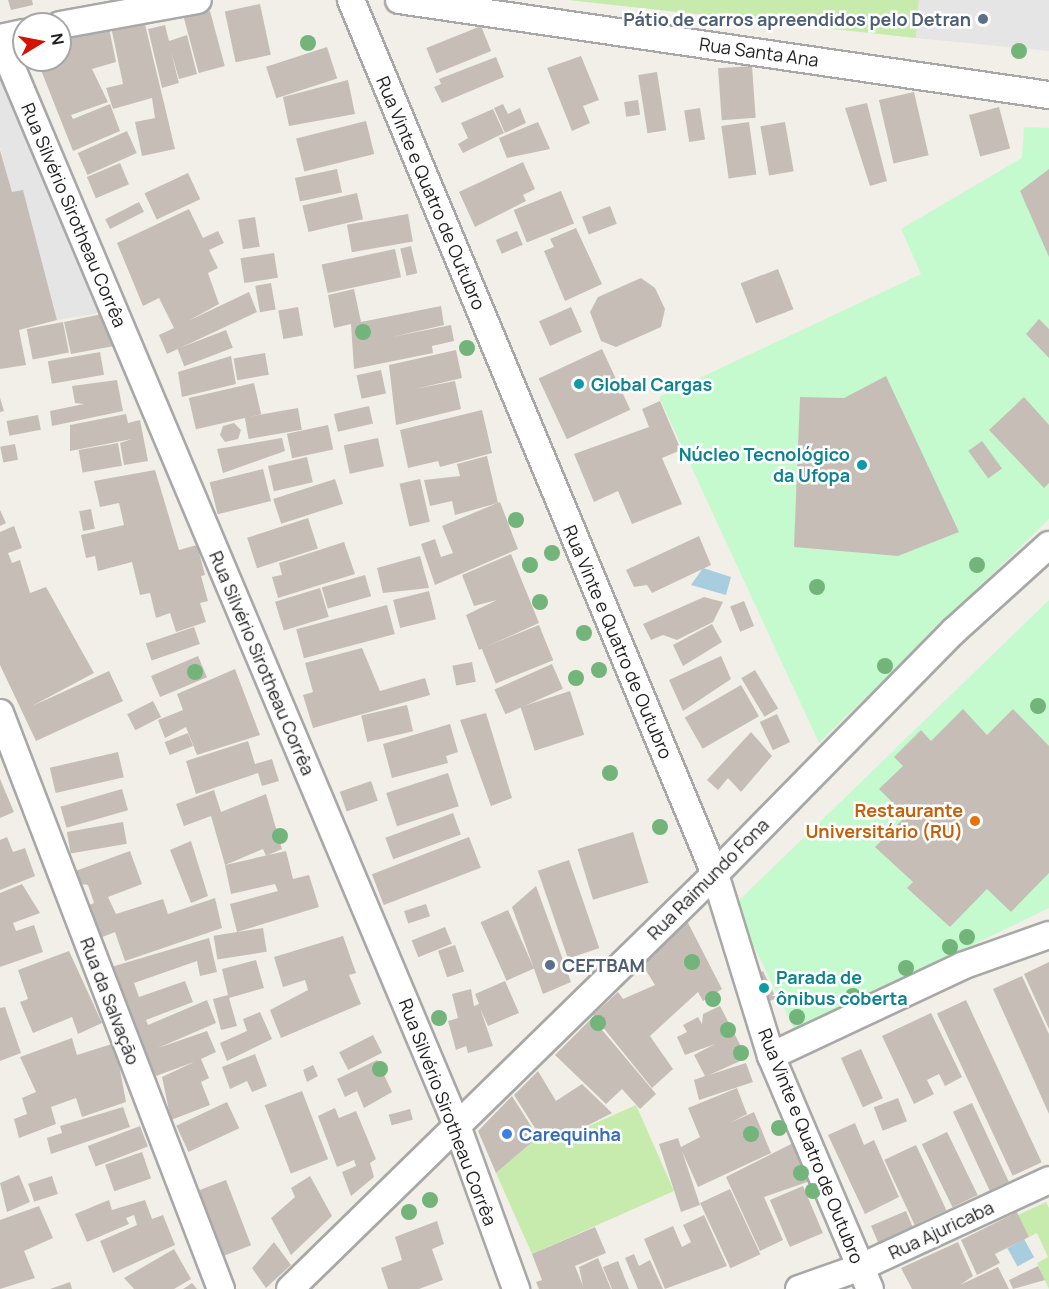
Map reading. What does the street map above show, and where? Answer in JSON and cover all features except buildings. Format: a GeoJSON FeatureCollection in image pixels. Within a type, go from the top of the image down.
{"type":"FeatureCollection","features":[{"type":"Feature","properties":{"kind":"street"},"geometry":{"type":"LineString","coordinates":[[72,23],[198,0]]}},
{"type":"Feature","properties":{"kind":"street","name":"Rua Vinte e Quatro de Outubro"},"geometry":{"type":"LineString","coordinates":[[351,0],[715,874],[771,1056],[866,1278]]}},
{"type":"Feature","properties":{"kind":"street","name":"Rua Santa Ana"},"geometry":{"type":"LineString","coordinates":[[399,0],[1049,95]]}},
{"type":"Feature","properties":{"kind":"street","name":"Rua Silvério Sirotheau Corrêa"},"geometry":{"type":"LineString","coordinates":[[0,39],[456,1123],[516,1289]]}},
{"type":"Feature","properties":{"kind":"street","name":"Rua Raimundo Fona"},"geometry":{"type":"LineString","coordinates":[[290,1289],[456,1123],[715,874],[954,631],[1049,545]]}},
{"type":"Feature","properties":{"kind":"street","name":"Rua da Salvação"},"geometry":{"type":"LineString","coordinates":[[0,713],[221,1289]]}},
{"type":"Feature","properties":{"kind":"street"},"geometry":{"type":"LineString","coordinates":[[771,1056],[962,966],[1049,934]]}},
{"type":"Feature","properties":{"kind":"street","name":"Rua Ajuricaba"},"geometry":{"type":"LineString","coordinates":[[799,1289],[866,1278],[1049,1180]]}},
{"type":"Feature","properties":{"kind":"green space"},"geometry":{"type":"Polygon","coordinates":[[[568,0],[919,0],[916,38],[568,0]]]}},
{"type":"Feature","properties":{"kind":"green space"},"geometry":{"type":"Polygon","coordinates":[[[1024,127],[1049,128],[1049,519],[819,743],[659,397],[921,274],[901,229],[1022,158],[1024,127]]]}},
{"type":"Feature","properties":{"kind":"green space"},"geometry":{"type":"Polygon","coordinates":[[[1049,600],[1049,908],[795,1031],[734,905],[1049,600]]]}},
{"type":"Feature","properties":{"kind":"green space"},"geometry":{"type":"Polygon","coordinates":[[[636,1105],[674,1191],[532,1254],[496,1173],[538,1137],[545,1144],[566,1128],[571,1134],[636,1105]]]}},
{"type":"Feature","properties":{"kind":"green space"},"geometry":{"type":"Polygon","coordinates":[[[1046,1202],[1049,1208],[1049,1289],[1037,1263],[1048,1257],[1037,1233],[1029,1237],[1018,1215],[1046,1202]]]}},
{"type":"Feature","properties":{"kind":"shaded area","name":"Pátio de carros apreendidos pelo Detran"},"geometry":{"type":"Polygon","coordinates":[[[919,0],[1049,0],[1049,51],[916,38],[919,0]]]}},
{"type":"Feature","properties":{"kind":"shaded area"},"geometry":{"type":"Polygon","coordinates":[[[0,68],[99,313],[57,320],[23,191],[12,192],[0,147],[0,68]]]}},
{"type":"Feature","properties":{"kind":"water"},"geometry":{"type":"Polygon","coordinates":[[[703,568],[731,577],[726,595],[691,585],[703,568]]]}},
{"type":"Feature","properties":{"kind":"water"},"geometry":{"type":"Polygon","coordinates":[[[1024,1239],[1034,1257],[1018,1267],[1007,1248],[1024,1239]]]}},
{"type":"Feature","properties":{"kind":"place","name":"Pátio de carros apreendidos pelo Detran"},"geometry":{"type":"Point","coordinates":[983,19]}},
{"type":"Feature","properties":{"kind":"place","name":"Global Cargas"},"geometry":{"type":"Point","coordinates":[579,384]}},
{"type":"Feature","properties":{"kind":"place","name":"Núcleo Tecnológico da Ufopa"},"geometry":{"type":"Point","coordinates":[862,465]}},
{"type":"Feature","properties":{"kind":"place","name":"Restaurante Universitário (RU)"},"geometry":{"type":"Point","coordinates":[975,821]}},
{"type":"Feature","properties":{"kind":"place","name":"CEFTBAM"},"geometry":{"type":"Point","coordinates":[550,965]}},
{"type":"Feature","properties":{"kind":"place","name":"Parada de ônibus coberta"},"geometry":{"type":"Point","coordinates":[764,988]}},
{"type":"Feature","properties":{"kind":"place","name":"Carequinha"},"geometry":{"type":"Point","coordinates":[507,1134]}}]}
